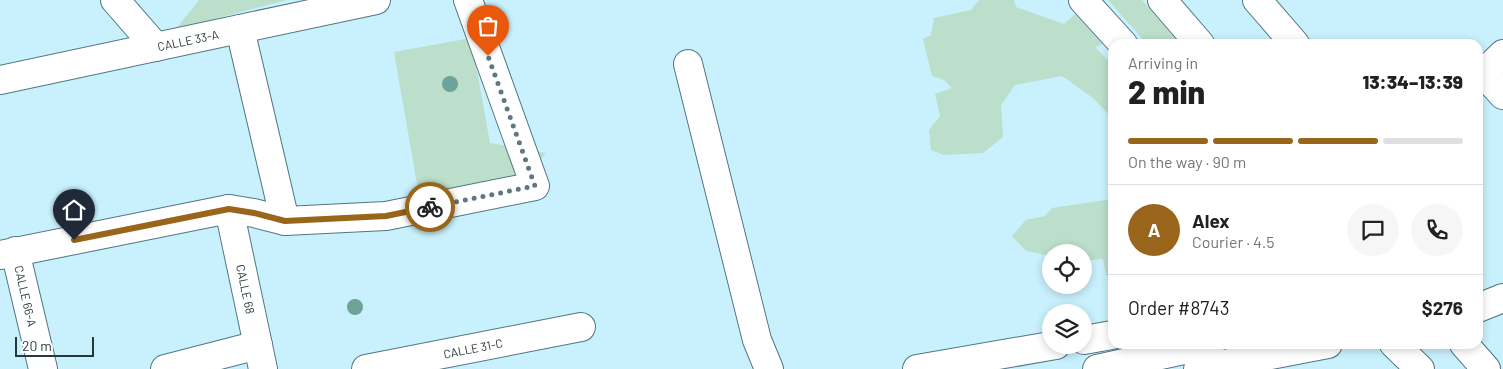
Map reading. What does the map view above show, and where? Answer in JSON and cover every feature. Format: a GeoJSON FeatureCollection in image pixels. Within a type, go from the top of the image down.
{"type":"FeatureCollection","features":[{"type":"Feature","properties":{"kind":"street"},"geometry":{"type":"LineString","coordinates":[[114,0],[156,47]]}},
{"type":"Feature","properties":{"kind":"street","name":"CALLE 33-A"},"geometry":{"type":"LineString","coordinates":[[0,80],[376,0]]}},
{"type":"Feature","properties":{"kind":"street"},"geometry":{"type":"LineString","coordinates":[[8,254],[229,209],[285,221],[386,216],[535,186],[468,0]]}},
{"type":"Feature","properties":{"kind":"street"},"geometry":{"type":"LineString","coordinates":[[1083,0],[1119,39]]}},
{"type":"Feature","properties":{"kind":"street"},"geometry":{"type":"LineString","coordinates":[[1257,0],[1291,39]]}},
{"type":"Feature","properties":{"kind":"street"},"geometry":{"type":"LineString","coordinates":[[1171,3],[1196,39]]}},
{"type":"Feature","properties":{"kind":"street"},"geometry":{"type":"LineString","coordinates":[[240,29],[285,221]]}},
{"type":"Feature","properties":{"kind":"street"},"geometry":{"type":"LineString","coordinates":[[1483,73],[1503,54]]}},
{"type":"Feature","properties":{"kind":"street"},"geometry":{"type":"LineString","coordinates":[[688,64],[757,340],[769,369]]}},
{"type":"Feature","properties":{"kind":"street"},"geometry":{"type":"LineString","coordinates":[[1483,79],[1503,96]]}},
{"type":"Feature","properties":{"kind":"street","name":"CALLE 68"},"geometry":{"type":"LineString","coordinates":[[229,209],[261,357]]}},
{"type":"Feature","properties":{"kind":"street","name":"CALLE 66-A"},"geometry":{"type":"LineString","coordinates":[[8,254],[43,369]]}},
{"type":"Feature","properties":{"kind":"street"},"geometry":{"type":"LineString","coordinates":[[1483,298],[1503,297]]}},
{"type":"Feature","properties":{"kind":"street"},"geometry":{"type":"LineString","coordinates":[[1483,306],[1503,297]]}},
{"type":"Feature","properties":{"kind":"street","name":"CALLE 31-C"},"geometry":{"type":"LineString","coordinates":[[366,369],[581,327]]}},
{"type":"Feature","properties":{"kind":"street"},"geometry":{"type":"LineString","coordinates":[[1092,339],[1108,336]]}},
{"type":"Feature","properties":{"kind":"street"},"geometry":{"type":"LineString","coordinates":[[917,369],[1042,347]]}},
{"type":"Feature","properties":{"kind":"street"},"geometry":{"type":"LineString","coordinates":[[1097,369],[1189,349]]}},
{"type":"Feature","properties":{"kind":"street"},"geometry":{"type":"LineString","coordinates":[[1198,369],[1302,349]]}},
{"type":"Feature","properties":{"kind":"street"},"geometry":{"type":"LineString","coordinates":[[1399,349],[1420,369]]}},
{"type":"Feature","properties":{"kind":"street"},"geometry":{"type":"LineString","coordinates":[[1468,349],[1486,369]]}},
{"type":"Feature","properties":{"kind":"street"},"geometry":{"type":"LineString","coordinates":[[165,369],[261,357]]}},
{"type":"Feature","properties":{"kind":"green space"},"geometry":{"type":"Polygon","coordinates":[[[199,0],[287,0],[176,29],[199,0]]]}},
{"type":"Feature","properties":{"kind":"green space"},"geometry":{"type":"Polygon","coordinates":[[[979,0],[1014,0],[1016,7],[1064,24],[1081,9],[1113,39],[1108,39],[1108,42],[1095,47],[1108,60],[1108,114],[1093,98],[1062,76],[1015,85],[1001,105],[1003,137],[983,153],[944,155],[931,150],[929,130],[940,116],[935,94],[952,88],[944,80],[932,76],[923,39],[931,35],[934,18],[971,10],[979,0]]]}},
{"type":"Feature","properties":{"kind":"green space"},"geometry":{"type":"Polygon","coordinates":[[[1108,0],[1142,0],[1177,39],[1143,39],[1108,0]]]}},
{"type":"Feature","properties":{"kind":"green space"},"geometry":{"type":"Polygon","coordinates":[[[471,38],[490,143],[546,153],[520,184],[420,201],[394,52],[471,38]]]}},
{"type":"Feature","properties":{"kind":"green space"},"geometry":{"type":"Polygon","coordinates":[[[1108,200],[1108,276],[1106,275],[1103,259],[1092,260],[1092,244],[1042,244],[1042,254],[1026,251],[1012,236],[1026,220],[1045,216],[1052,208],[1108,200]]]}},
{"type":"Feature","properties":{"kind":"way so far"},"geometry":{"type":"LineString","coordinates":[[430,207],[535,186],[488,56]]}},
{"type":"Feature","properties":{"kind":"route"},"geometry":{"type":"LineString","coordinates":[[74,240],[229,209],[285,221],[386,216],[430,207]]}}]}
